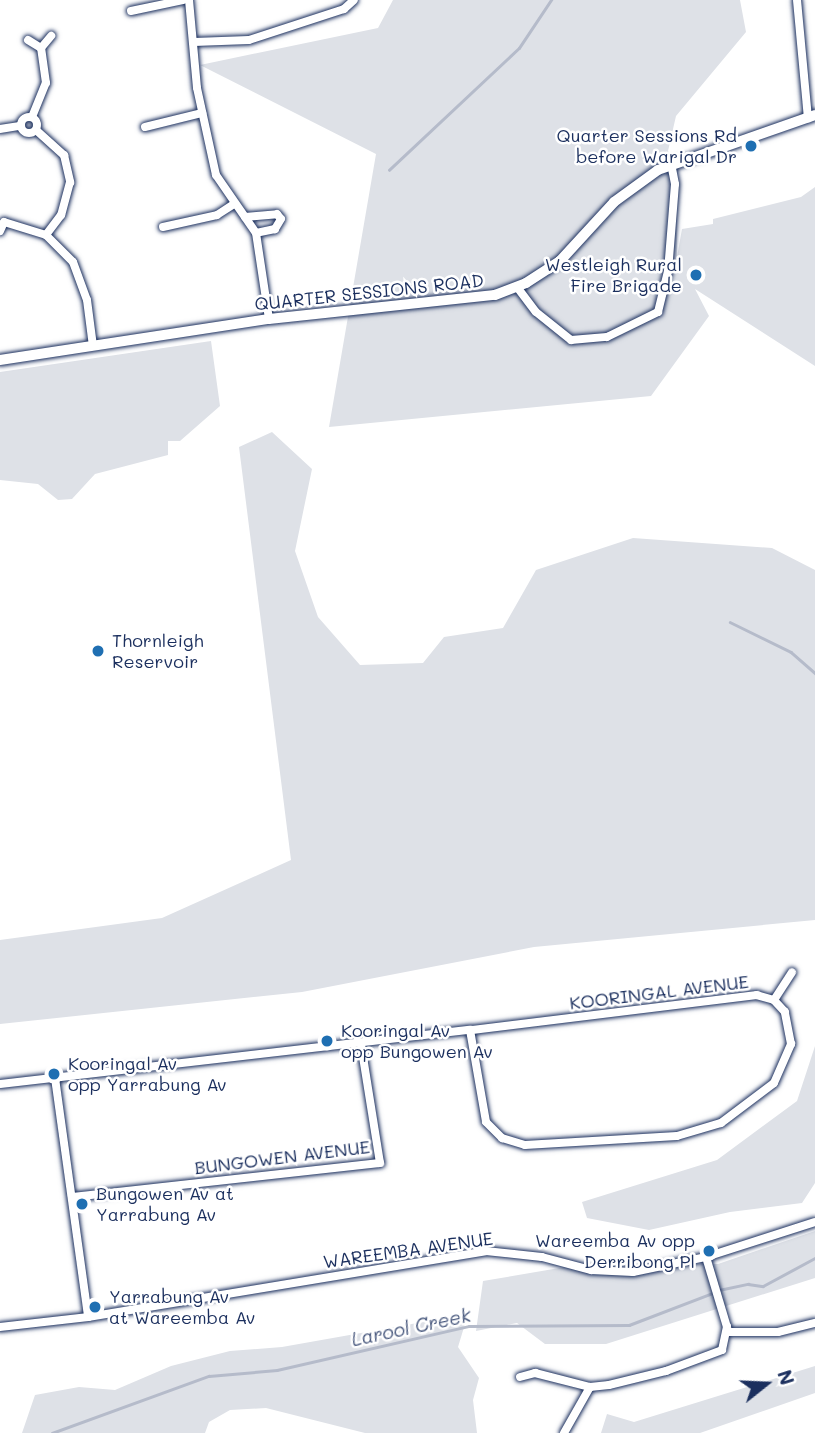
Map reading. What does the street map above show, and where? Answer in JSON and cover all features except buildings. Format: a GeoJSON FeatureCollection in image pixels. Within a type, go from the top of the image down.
{"type":"FeatureCollection","features":[{"type":"Feature","properties":{"kind":"main road","name":"QUARTER SESSIONS ROAD"},"geometry":{"type":"LineString","coordinates":[[0,360],[269,319],[467,302],[517,287],[571,251],[625,192],[671,164],[811,116]]}},
{"type":"Feature","properties":{"kind":"street"},"geometry":{"type":"LineString","coordinates":[[131,11],[183,0]]}},
{"type":"Feature","properties":{"kind":"street"},"geometry":{"type":"LineString","coordinates":[[189,0],[202,113],[216,175],[256,233],[269,319]]}},
{"type":"Feature","properties":{"kind":"street"},"geometry":{"type":"LineString","coordinates":[[194,42],[271,34],[344,9],[354,0]]}},
{"type":"Feature","properties":{"kind":"street"},"geometry":{"type":"LineString","coordinates":[[797,0],[811,116]]}},
{"type":"Feature","properties":{"kind":"street"},"geometry":{"type":"LineString","coordinates":[[46,235],[61,215],[70,182],[64,155],[36,130],[32,117],[46,83],[41,48],[51,36]]}},
{"type":"Feature","properties":{"kind":"street"},"geometry":{"type":"LineString","coordinates":[[29,40],[41,48]]}},
{"type":"Feature","properties":{"kind":"street"},"geometry":{"type":"LineString","coordinates":[[145,127],[202,113]]}},
{"type":"Feature","properties":{"kind":"street"},"geometry":{"type":"LineString","coordinates":[[20,126],[24,118],[32,117]]}},
{"type":"Feature","properties":{"kind":"street"},"geometry":{"type":"LineString","coordinates":[[0,129],[20,126]]}},
{"type":"Feature","properties":{"kind":"street"},"geometry":{"type":"LineString","coordinates":[[20,126],[26,133],[36,130]]}},
{"type":"Feature","properties":{"kind":"street"},"geometry":{"type":"LineString","coordinates":[[517,287],[557,332],[571,341],[590,342],[658,312],[665,279],[675,184],[671,164]]}},
{"type":"Feature","properties":{"kind":"street"},"geometry":{"type":"LineString","coordinates":[[163,227],[217,215],[234,204]]}},
{"type":"Feature","properties":{"kind":"street"},"geometry":{"type":"LineString","coordinates":[[245,217],[276,214],[281,219],[275,229],[256,233]]}},
{"type":"Feature","properties":{"kind":"street"},"geometry":{"type":"LineString","coordinates":[[0,232],[4,222],[46,235],[72,262],[82,280],[93,346]]}},
{"type":"Feature","properties":{"kind":"street"},"geometry":{"type":"LineString","coordinates":[[654,279],[665,279]]}},
{"type":"Feature","properties":{"kind":"street"},"geometry":{"type":"LineString","coordinates":[[774,1000],[792,972]]}},
{"type":"Feature","properties":{"kind":"street","name":"KOORINGAL AVENUE"},"geometry":{"type":"LineString","coordinates":[[0,1084],[361,1044],[740,995],[774,1000],[790,1023],[791,1044],[774,1083],[721,1123],[677,1136],[525,1145],[502,1138],[486,1122],[470,1030]]}},
{"type":"Feature","properties":{"kind":"street","name":"BUNGOWEN AVENUE"},"geometry":{"type":"LineString","coordinates":[[72,1197],[380,1163],[361,1044]]}},
{"type":"Feature","properties":{"kind":"street"},"geometry":{"type":"LineString","coordinates":[[55,1078],[88,1318]]}},
{"type":"Feature","properties":{"kind":"street","name":"WAREEMBA AVENUE"},"geometry":{"type":"LineString","coordinates":[[0,1327],[88,1318],[485,1251],[514,1252],[612,1272],[706,1257],[815,1222]]}},
{"type":"Feature","properties":{"kind":"street"},"geometry":{"type":"LineString","coordinates":[[520,1377],[535,1373],[590,1387],[666,1371],[715,1354],[726,1345],[727,1332],[706,1257]]}},
{"type":"Feature","properties":{"kind":"street"},"geometry":{"type":"LineString","coordinates":[[727,1332],[778,1332],[815,1323]]}},
{"type":"Feature","properties":{"kind":"street"},"geometry":{"type":"LineString","coordinates":[[564,1433],[590,1387]]}},
{"type":"Feature","properties":{"kind":"shaded area"},"geometry":{"type":"Polygon","coordinates":[[[393,0],[740,0],[746,32],[676,116],[668,151],[677,167],[677,257],[682,229],[713,224],[713,219],[801,197],[815,187],[815,366],[695,289],[709,316],[651,396],[329,427],[376,154],[200,65],[378,28],[393,0]]]}},
{"type":"Feature","properties":{"kind":"shaded area"},"geometry":{"type":"Polygon","coordinates":[[[211,341],[220,406],[180,441],[168,441],[168,455],[95,474],[72,499],[58,500],[38,484],[0,480],[0,372],[211,341]]]}},
{"type":"Feature","properties":{"kind":"shaded area"},"geometry":{"type":"Polygon","coordinates":[[[272,432],[312,469],[295,551],[318,617],[360,665],[423,663],[444,637],[503,628],[536,570],[633,538],[772,548],[815,570],[815,920],[534,947],[302,992],[0,1024],[0,940],[162,918],[291,860],[239,447],[272,432]]]}},
{"type":"Feature","properties":{"kind":"shaded area"},"geometry":{"type":"Polygon","coordinates":[[[815,1046],[815,1183],[802,1203],[730,1212],[649,1230],[587,1218],[582,1202],[717,1160],[797,1101],[815,1046]]]}},
{"type":"Feature","properties":{"kind":"shaded area"},"geometry":{"type":"Polygon","coordinates":[[[815,1231],[815,1278],[606,1344],[545,1344],[517,1323],[476,1331],[483,1281],[577,1265],[718,1264],[815,1231]]]}},
{"type":"Feature","properties":{"kind":"shaded area"},"geometry":{"type":"Polygon","coordinates":[[[468,1314],[458,1347],[479,1378],[473,1400],[477,1433],[365,1433],[266,1408],[230,1410],[209,1422],[205,1433],[22,1433],[35,1395],[79,1387],[115,1390],[171,1366],[230,1351],[282,1347],[468,1314]]]}},
{"type":"Feature","properties":{"kind":"shaded area"},"geometry":{"type":"Polygon","coordinates":[[[815,1366],[815,1393],[700,1433],[601,1433],[607,1414],[634,1422],[815,1366]]]}},
{"type":"Feature","properties":{"kind":"waterway"},"geometry":{"type":"LineString","coordinates":[[389,170],[519,48],[551,0]]}},
{"type":"Feature","properties":{"kind":"waterway"},"geometry":{"type":"LineString","coordinates":[[730,622],[791,652],[815,673]]}},
{"type":"Feature","properties":{"kind":"waterway","name":"Larool Creek"},"geometry":{"type":"LineString","coordinates":[[719,1290],[748,1284],[763,1286],[815,1258]]}},
{"type":"Feature","properties":{"kind":"waterway","name":"Larool Creek"},"geometry":{"type":"LineString","coordinates":[[52,1433],[209,1376],[277,1370],[469,1326],[629,1325],[713,1293]]}},
{"type":"Feature","properties":{"kind":"place","name":"Quarter Sessions Rd before Warigal Dr"},"geometry":{"type":"Point","coordinates":[751,146]}},
{"type":"Feature","properties":{"kind":"place","name":"Westleigh Rural Fire Brigade"},"geometry":{"type":"Point","coordinates":[696,275]}},
{"type":"Feature","properties":{"kind":"place","name":"Thornleigh Reservoir"},"geometry":{"type":"Point","coordinates":[98,651]}},
{"type":"Feature","properties":{"kind":"place","name":"Kooringal Av opp Bungowen Av"},"geometry":{"type":"Point","coordinates":[327,1041]}},
{"type":"Feature","properties":{"kind":"place","name":"Kooringal Av opp Yarrabung Av"},"geometry":{"type":"Point","coordinates":[54,1074]}},
{"type":"Feature","properties":{"kind":"place","name":"Bungowen Av at Yarrabung Av"},"geometry":{"type":"Point","coordinates":[82,1204]}},
{"type":"Feature","properties":{"kind":"place","name":"Wareemba Av opp Derribong Pl"},"geometry":{"type":"Point","coordinates":[709,1251]}},
{"type":"Feature","properties":{"kind":"place","name":"Yarrabung Av at Wareemba Av"},"geometry":{"type":"Point","coordinates":[95,1307]}}]}
